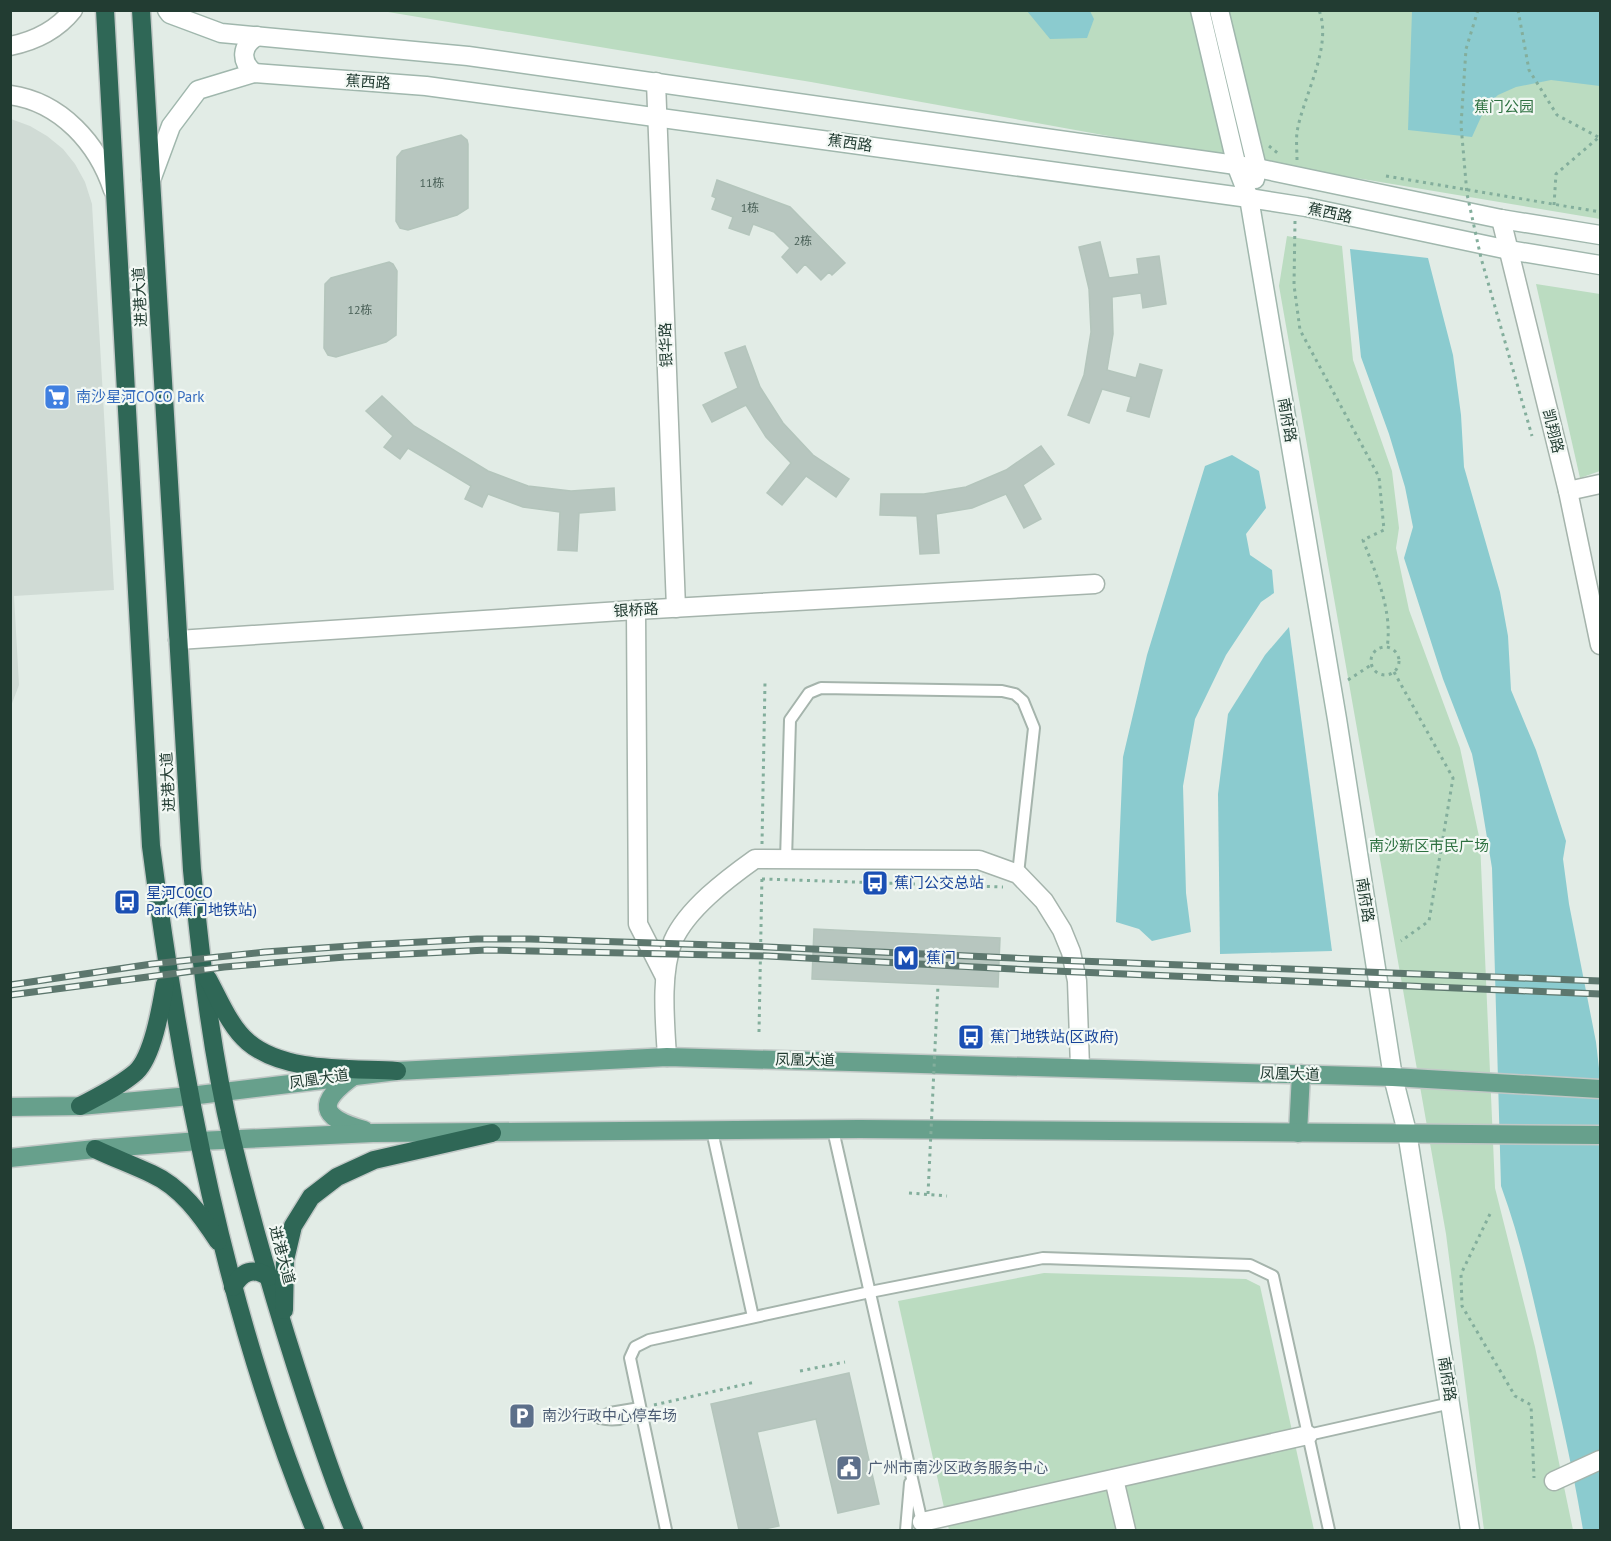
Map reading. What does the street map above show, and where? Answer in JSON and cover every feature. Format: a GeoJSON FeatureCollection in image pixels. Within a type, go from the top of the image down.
{"type":"FeatureCollection","features":[{"type":"Feature","properties":{"kind":"highway","name":"进港大道"},"geometry":{"type":"LineString","coordinates":[[105,10],[151,846],[167,974],[199,1142],[247,1340],[315,1530]]}},
{"type":"Feature","properties":{"kind":"highway","name":"进港大道"},"geometry":{"type":"LineString","coordinates":[[141,10],[192,870],[202,968],[232,1140],[283,1329],[339,1495],[354,1530]]}},
{"type":"Feature","properties":{"kind":"highway"},"geometry":{"type":"LineString","coordinates":[[202,968],[231,1021],[247,1042],[271,1057],[296,1064],[396,1071]]}},
{"type":"Feature","properties":{"kind":"highway"},"geometry":{"type":"LineString","coordinates":[[80,1106],[138,1070],[157,1026],[167,974]]}},
{"type":"Feature","properties":{"kind":"highway"},"geometry":{"type":"LineString","coordinates":[[283,1329],[285,1260],[293,1226],[311,1197],[337,1177],[374,1160],[492,1133]]}},
{"type":"Feature","properties":{"kind":"highway"},"geometry":{"type":"LineString","coordinates":[[95,1149],[154,1174],[176,1190],[200,1214],[225,1252]]}},
{"type":"Feature","properties":{"kind":"highway"},"geometry":{"type":"LineString","coordinates":[[233,1287],[245,1272],[260,1271],[269,1277]]}},
{"type":"Feature","properties":{"kind":"main road","name":"凤凰大道"},"geometry":{"type":"LineString","coordinates":[[10,1107],[80,1106],[222,1093],[356,1074],[666,1057],[1394,1077],[1600,1089]]}},
{"type":"Feature","properties":{"kind":"main road"},"geometry":{"type":"LineString","coordinates":[[356,1074],[330,1095],[328,1110],[335,1119],[373,1133]]}},
{"type":"Feature","properties":{"kind":"main road"},"geometry":{"type":"LineString","coordinates":[[1298,1133],[1300,1074]]}},
{"type":"Feature","properties":{"kind":"main road"},"geometry":{"type":"LineString","coordinates":[[10,1158],[95,1149],[373,1133],[833,1130],[1600,1135]]}},
{"type":"Feature","properties":{"kind":"street"},"geometry":{"type":"LineString","coordinates":[[10,46],[41,36],[57,26],[73,10]]}},
{"type":"Feature","properties":{"kind":"street","name":"蕉西路"},"geometry":{"type":"LineString","coordinates":[[167,10],[170,14],[221,33],[468,56],[1237,166],[1301,172],[1502,219],[1600,235]]}},
{"type":"Feature","properties":{"kind":"street","name":"南府路"},"geometry":{"type":"LineString","coordinates":[[1200,10],[1237,166],[1249,198],[1339,731],[1394,1077],[1407,1132],[1470,1530]]}},
{"type":"Feature","properties":{"kind":"street","name":"南府路"},"geometry":{"type":"LineString","coordinates":[[1219,10],[1257,168],[1249,198]]}},
{"type":"Feature","properties":{"kind":"street"},"geometry":{"type":"LineString","coordinates":[[254,73],[247,67],[244,49],[249,41],[257,36]]}},
{"type":"Feature","properties":{"kind":"street","name":"蕉西路"},"geometry":{"type":"LineString","coordinates":[[151,180],[171,126],[198,90],[254,73],[426,86],[1249,198],[1509,250],[1600,265]]}},
{"type":"Feature","properties":{"kind":"street","name":"银华路"},"geometry":{"type":"LineString","coordinates":[[656,82],[676,608]]}},
{"type":"Feature","properties":{"kind":"street"},"geometry":{"type":"LineString","coordinates":[[10,94],[40,103],[61,115],[80,131],[104,165],[115,196]]}},
{"type":"Feature","properties":{"kind":"street","name":"凯翔路"},"geometry":{"type":"LineString","coordinates":[[1502,219],[1568,491],[1600,645]]}},
{"type":"Feature","properties":{"kind":"street"},"geometry":{"type":"LineString","coordinates":[[1568,491],[1600,484]]}},
{"type":"Feature","properties":{"kind":"street","name":"银桥路"},"geometry":{"type":"LineString","coordinates":[[178,640],[636,610],[1095,585]]}},
{"type":"Feature","properties":{"kind":"street"},"geometry":{"type":"LineString","coordinates":[[636,610],[638,924],[665,977]]}},
{"type":"Feature","properties":{"kind":"street"},"geometry":{"type":"LineString","coordinates":[[666,1057],[665,977],[674,941],[690,916],[727,879],[754,859],[979,860],[1018,874],[1044,901],[1062,930],[1071,952],[1077,981],[1080,1067]]}},
{"type":"Feature","properties":{"kind":"street"},"geometry":{"type":"LineString","coordinates":[[917,1528],[1114,1479],[1308,1435]]}},
{"type":"Feature","properties":{"kind":"street"},"geometry":{"type":"LineString","coordinates":[[1554,1481],[1600,1460]]}},
{"type":"Feature","properties":{"kind":"street"},"geometry":{"type":"LineString","coordinates":[[1114,1479],[1126,1530]]}},
{"type":"Feature","properties":{"kind":"lane"},"geometry":{"type":"LineString","coordinates":[[786,860],[790,720],[809,693],[821,688],[1002,691],[1014,694],[1023,701],[1034,728],[1018,874]]}},
{"type":"Feature","properties":{"kind":"lane"},"geometry":{"type":"LineString","coordinates":[[833,1130],[911,1473],[917,1528]]}},
{"type":"Feature","properties":{"kind":"lane"},"geometry":{"type":"LineString","coordinates":[[712,1131],[753,1317]]}},
{"type":"Feature","properties":{"kind":"lane"},"geometry":{"type":"LineString","coordinates":[[666,1530],[630,1358],[635,1347],[649,1340],[753,1317],[1043,1258],[1250,1265],[1273,1276],[1329,1530]]}},
{"type":"Feature","properties":{"kind":"lane"},"geometry":{"type":"LineString","coordinates":[[1308,1435],[1451,1403]]}},
{"type":"Feature","properties":{"kind":"lane"},"geometry":{"type":"LineString","coordinates":[[911,1473],[917,1528]]}},
{"type":"Feature","properties":{"kind":"path"},"geometry":{"type":"LineString","coordinates":[[1301,172],[1297,133],[1316,68],[1324,27],[1319,10]]}},
{"type":"Feature","properties":{"kind":"path"},"geometry":{"type":"LineString","coordinates":[[1478,10],[1466,49],[1462,114],[1467,194],[1481,258],[1532,436]]}},
{"type":"Feature","properties":{"kind":"path"},"geometry":{"type":"LineString","coordinates":[[1518,10],[1529,70],[1557,115],[1599,138],[1556,174],[1554,205]]}},
{"type":"Feature","properties":{"kind":"path"},"geometry":{"type":"LineString","coordinates":[[1262,139],[1301,172]]}},
{"type":"Feature","properties":{"kind":"path"},"geometry":{"type":"LineString","coordinates":[[1378,175],[1600,212]]}},
{"type":"Feature","properties":{"kind":"path"},"geometry":{"type":"LineString","coordinates":[[1301,207],[1294,285],[1300,330],[1379,477],[1384,530],[1363,540],[1382,590],[1390,632],[1387,648]]}},
{"type":"Feature","properties":{"kind":"path"},"geometry":{"type":"LineString","coordinates":[[1387,648],[1395,652],[1399,660],[1397,669],[1390,675],[1380,675],[1373,669],[1371,660],[1378,649],[1387,648]]}},
{"type":"Feature","properties":{"kind":"path"},"geometry":{"type":"LineString","coordinates":[[1348,680],[1371,665]]}},
{"type":"Feature","properties":{"kind":"path"},"geometry":{"type":"LineString","coordinates":[[1394,672],[1453,778],[1430,921],[1401,941]]}},
{"type":"Feature","properties":{"kind":"path"},"geometry":{"type":"LineString","coordinates":[[762,879],[1006,887]]}},
{"type":"Feature","properties":{"kind":"path"},"geometry":{"type":"LineString","coordinates":[[928,1194],[938,985]]}},
{"type":"Feature","properties":{"kind":"path"},"geometry":{"type":"LineString","coordinates":[[909,1193],[947,1196]]}},
{"type":"Feature","properties":{"kind":"path"},"geometry":{"type":"LineString","coordinates":[[1490,1214],[1461,1274],[1462,1306],[1515,1396],[1531,1405],[1534,1478]]}},
{"type":"Feature","properties":{"kind":"path"},"geometry":{"type":"LineString","coordinates":[[800,1371],[845,1362]]}},
{"type":"Feature","properties":{"kind":"path"},"geometry":{"type":"LineString","coordinates":[[640,1408],[754,1382]]}},
{"type":"Feature","properties":{"kind":"shaded area","name":"南沙星河COCO Park"},"geometry":{"type":"Polygon","coordinates":[[[11,119],[30,126],[63,149],[85,182],[92,204],[114,590],[14,596],[19,685],[11,706],[11,119]]]}},
{"type":"Feature","properties":{"kind":"green space","name":"蕉门公园"},"geometry":{"type":"Polygon","coordinates":[[[382,11],[1600,11],[1600,219],[1136,141],[811,82],[382,11]]]}},
{"type":"Feature","properties":{"kind":"green space","name":"南沙新区市民广场"},"geometry":{"type":"Polygon","coordinates":[[[1287,236],[1342,246],[1353,360],[1392,471],[1399,528],[1396,548],[1409,610],[1460,748],[1480,841],[1495,1188],[1535,1347],[1573,1530],[1484,1530],[1446,1234],[1279,286],[1287,236]]]}},
{"type":"Feature","properties":{"kind":"green space"},"geometry":{"type":"Polygon","coordinates":[[[1536,284],[1600,294],[1600,471],[1580,478],[1536,284]]]}},
{"type":"Feature","properties":{"kind":"green space"},"geometry":{"type":"Polygon","coordinates":[[[1044,1273],[1246,1279],[1260,1286],[1314,1530],[949,1530],[898,1301],[1044,1273]]]}},
{"type":"Feature","properties":{"kind":"water"},"geometry":{"type":"Polygon","coordinates":[[[1027,11],[1090,11],[1094,19],[1087,38],[1050,39],[1027,11]]]}},
{"type":"Feature","properties":{"kind":"water"},"geometry":{"type":"Polygon","coordinates":[[[1412,11],[1600,11],[1600,86],[1551,80],[1516,87],[1498,95],[1486,106],[1472,137],[1408,130],[1412,11]]]}},
{"type":"Feature","properties":{"kind":"water"},"geometry":{"type":"Polygon","coordinates":[[[1350,249],[1428,258],[1453,355],[1461,415],[1464,467],[1500,592],[1508,636],[1511,690],[1536,750],[1566,841],[1563,859],[1569,904],[1596,1042],[1600,1077],[1600,1530],[1583,1530],[1574,1479],[1532,1292],[1501,1186],[1492,868],[1472,754],[1443,679],[1404,558],[1413,527],[1405,487],[1389,434],[1361,357],[1350,249]]]}},
{"type":"Feature","properties":{"kind":"water"},"geometry":{"type":"Polygon","coordinates":[[[1232,455],[1259,471],[1266,508],[1246,534],[1250,555],[1272,570],[1274,593],[1261,602],[1226,655],[1195,719],[1183,786],[1186,893],[1191,932],[1152,941],[1139,929],[1116,922],[1123,757],[1147,655],[1205,466],[1232,455]]]}},
{"type":"Feature","properties":{"kind":"water"},"geometry":{"type":"Polygon","coordinates":[[[1289,627],[1332,951],[1220,954],[1218,794],[1228,714],[1265,655],[1289,627]]]}},
{"type":"Feature","properties":{"kind":"building"},"geometry":{"type":"Polygon","coordinates":[[[461,135],[468,144],[468,208],[457,215],[408,230],[400,228],[396,221],[397,157],[402,151],[461,135]]]}},
{"type":"Feature","properties":{"kind":"building"},"geometry":{"type":"Polygon","coordinates":[[[717,180],[790,207],[845,263],[832,275],[829,272],[821,280],[805,264],[797,273],[782,257],[790,248],[774,232],[753,224],[749,235],[729,228],[733,217],[712,209],[716,198],[712,196],[717,180]]]}},
{"type":"Feature","properties":{"kind":"building"},"geometry":{"type":"Polygon","coordinates":[[[1100,242],[1109,278],[1139,274],[1137,259],[1159,256],[1166,304],[1143,308],[1141,293],[1112,297],[1113,334],[1107,370],[1136,378],[1140,364],[1162,370],[1149,417],[1127,411],[1131,397],[1102,389],[1089,423],[1068,415],[1084,375],[1091,332],[1089,289],[1079,247],[1100,242]]]}},
{"type":"Feature","properties":{"kind":"building"},"geometry":{"type":"Polygon","coordinates":[[[389,262],[397,271],[396,335],[386,342],[336,357],[328,355],[324,348],[325,284],[331,278],[389,262]]]}},
{"type":"Feature","properties":{"kind":"building"},"geometry":{"type":"Polygon","coordinates":[[[745,346],[760,387],[783,423],[813,455],[849,479],[836,497],[806,476],[782,505],[767,493],[791,463],[766,437],[746,405],[712,422],[703,405],[738,388],[725,353],[745,346]]]}},
{"type":"Feature","properties":{"kind":"building"},"geometry":{"type":"Polygon","coordinates":[[[382,396],[414,426],[488,471],[528,486],[571,491],[614,488],[615,510],[579,513],[577,551],[558,550],[560,512],[523,507],[488,494],[482,507],[465,499],[471,486],[408,448],[400,459],[384,447],[393,436],[366,411],[382,396]]]}},
{"type":"Feature","properties":{"kind":"building"},"geometry":{"type":"Polygon","coordinates":[[[1041,446],[1054,464],[1023,485],[1041,519],[1024,528],[1006,494],[972,508],[936,514],[939,553],[920,554],[917,516],[880,515],[881,494],[924,494],[966,487],[1006,470],[1041,446]]]}},
{"type":"Feature","properties":{"kind":"building","name":"蕉门"},"geometry":{"type":"Polygon","coordinates":[[[814,929],[1000,938],[998,987],[812,979],[814,929]]]}},
{"type":"Feature","properties":{"kind":"building","name":"广州市南沙区政务服务中心"},"geometry":{"type":"Polygon","coordinates":[[[849,1373],[879,1504],[838,1513],[816,1419],[757,1432],[779,1526],[759,1530],[739,1530],[711,1404],[849,1373]]]}},
{"type":"Feature","properties":{"kind":"railway"},"geometry":{"type":"LineString","coordinates":[[10,985],[152,964],[265,952],[477,939],[745,946],[1600,981]]}},
{"type":"Feature","properties":{"kind":"railway"},"geometry":{"type":"LineString","coordinates":[[10,995],[224,967],[345,957],[487,950],[768,956],[1031,970],[1600,994]]}},
{"type":"Feature","properties":{"kind":"place","name":"南沙星河COCO Park"},"geometry":{"type":"Point","coordinates":[57,397]}},
{"type":"Feature","properties":{"kind":"place","name":"蕉门公交总站"},"geometry":{"type":"Point","coordinates":[875,883]}},
{"type":"Feature","properties":{"kind":"place","name":"星河COCO Park(蕉门地铁站)"},"geometry":{"type":"Point","coordinates":[127,902]}},
{"type":"Feature","properties":{"kind":"place","name":"蕉门"},"geometry":{"type":"Point","coordinates":[906,958]}},
{"type":"Feature","properties":{"kind":"place","name":"蕉门地铁站(区政府)"},"geometry":{"type":"Point","coordinates":[971,1037]}},
{"type":"Feature","properties":{"kind":"place","name":"南沙行政中心停车场"},"geometry":{"type":"Point","coordinates":[522,1416]}},
{"type":"Feature","properties":{"kind":"place","name":"广州市南沙区政务服务中心"},"geometry":{"type":"Point","coordinates":[849,1468]}}]}
